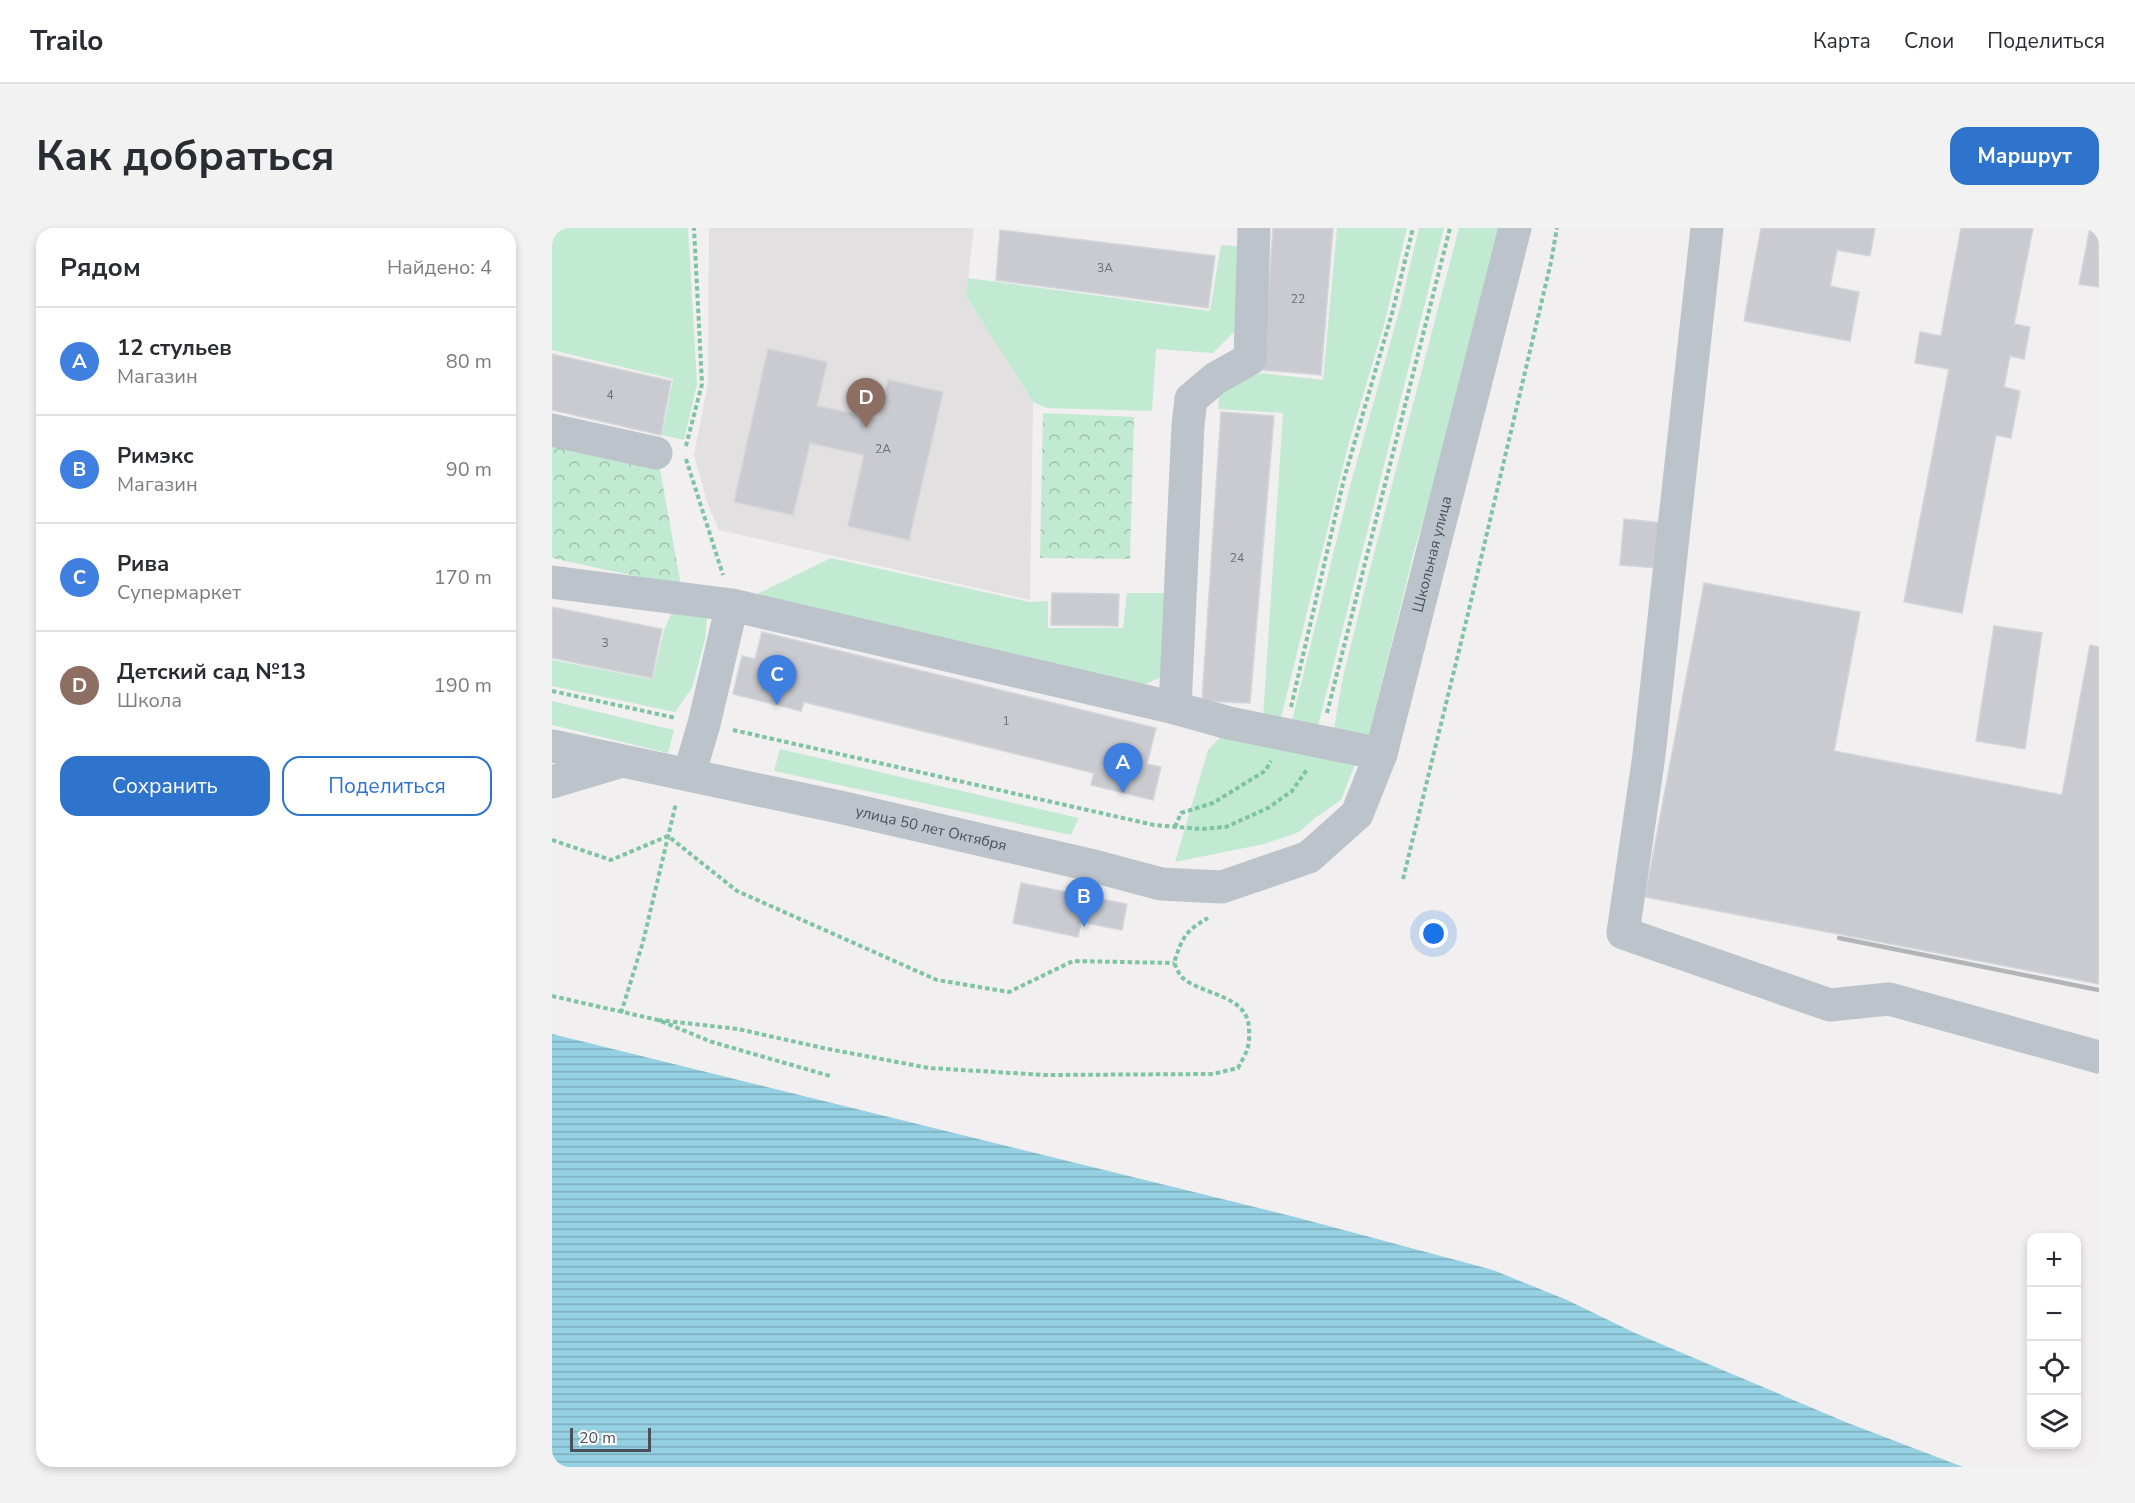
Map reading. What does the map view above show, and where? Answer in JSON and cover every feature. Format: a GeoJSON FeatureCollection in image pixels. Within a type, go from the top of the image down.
{"type":"FeatureCollection","features":[{"type":"Feature","properties":{"kind":"street","name":"Школьная улица"},"geometry":{"type":"LineString","coordinates":[[1309,857],[1357,814],[1381,754],[1515,228]]}},
{"type":"Feature","properties":{"kind":"street"},"geometry":{"type":"LineString","coordinates":[[1707,228],[1649,755],[1623,933],[1830,1005],[1889,999],[2099,1057]]}},
{"type":"Feature","properties":{"kind":"street"},"geometry":{"type":"LineString","coordinates":[[1175,708],[1191,399],[1216,378],[1250,358],[1246,229]]}},
{"type":"Feature","properties":{"kind":"street"},"geometry":{"type":"LineString","coordinates":[[552,430],[656,453]]}},
{"type":"Feature","properties":{"kind":"street"},"geometry":{"type":"LineString","coordinates":[[552,582],[732,604],[1175,708],[1229,723],[1381,754]]}},
{"type":"Feature","properties":{"kind":"street"},"geometry":{"type":"LineString","coordinates":[[689,775],[704,724],[732,604]]}},
{"type":"Feature","properties":{"kind":"street","name":"улица 50 лет Октября"},"geometry":{"type":"LineString","coordinates":[[552,746],[878,816],[1090,865],[1161,884],[1222,887],[1309,857]]}},
{"type":"Feature","properties":{"kind":"street"},"geometry":{"type":"LineString","coordinates":[[552,782],[621,761]]}},
{"type":"Feature","properties":{"kind":"path"},"geometry":{"type":"LineString","coordinates":[[694,228],[702,384],[684,453],[732,604]]}},
{"type":"Feature","properties":{"kind":"path"},"geometry":{"type":"LineString","coordinates":[[1175,828],[1182,813],[1213,803],[1264,771],[1281,746],[1344,479],[1394,310],[1413,228]]}},
{"type":"Feature","properties":{"kind":"path"},"geometry":{"type":"LineString","coordinates":[[552,691],[1154,825],[1201,829],[1226,827],[1268,808],[1292,791],[1314,760],[1450,228]]}},
{"type":"Feature","properties":{"kind":"path"},"geometry":{"type":"LineString","coordinates":[[1404,879],[1551,262],[1557,228]]}},
{"type":"Feature","properties":{"kind":"path"},"geometry":{"type":"LineString","coordinates":[[621,1013],[643,942],[678,795],[689,775]]}},
{"type":"Feature","properties":{"kind":"path"},"geometry":{"type":"LineString","coordinates":[[552,840],[611,860],[668,836]]}},
{"type":"Feature","properties":{"kind":"path"},"geometry":{"type":"LineString","coordinates":[[668,836],[737,891],[937,980],[1009,992],[1073,961],[1174,963]]}},
{"type":"Feature","properties":{"kind":"path"},"geometry":{"type":"LineString","coordinates":[[552,996],[621,1013],[658,1020],[738,1029],[929,1068],[1045,1075],[1213,1074],[1238,1068],[1250,1047],[1249,1018],[1238,1003],[1182,978],[1174,963],[1179,946],[1190,928],[1213,915]]}},
{"type":"Feature","properties":{"kind":"path"},"geometry":{"type":"LineString","coordinates":[[658,1020],[712,1042],[830,1076]]}},
{"type":"Feature","properties":{"kind":"shaded area"},"geometry":{"type":"Polygon","coordinates":[[[709,228],[974,228],[966,296],[1033,402],[1030,600],[719,530],[708,505],[694,455],[708,383],[709,228]]]}},
{"type":"Feature","properties":{"kind":"green space"},"geometry":{"type":"Polygon","coordinates":[[[552,228],[688,228],[697,384],[684,440],[662,435],[673,379],[552,350],[552,228]]]}},
{"type":"Feature","properties":{"kind":"green space"},"geometry":{"type":"Polygon","coordinates":[[[1337,228],[1407,228],[1384,325],[1349,442],[1280,722],[1263,718],[1283,413],[1218,409],[1220,389],[1262,373],[1323,380],[1337,228]]]}},
{"type":"Feature","properties":{"kind":"green space"},"geometry":{"type":"Polygon","coordinates":[[[1419,228],[1444,228],[1317,730],[1291,724],[1349,490],[1401,304],[1419,228]]]}},
{"type":"Feature","properties":{"kind":"green space"},"geometry":{"type":"Polygon","coordinates":[[[1459,228],[1500,228],[1468,364],[1413,555],[1369,736],[1334,728],[1343,677],[1459,228]]]}},
{"type":"Feature","properties":{"kind":"green space"},"geometry":{"type":"Polygon","coordinates":[[[1221,245],[1248,247],[1239,327],[1213,353],[1156,349],[1152,411],[1046,408],[1033,402],[966,296],[968,278],[1210,311],[1221,245]]]}},
{"type":"Feature","properties":{"kind":"green space"},"geometry":{"type":"Polygon","coordinates":[[[1043,413],[1134,417],[1130,559],[1040,558],[1043,413]]]}},
{"type":"Feature","properties":{"kind":"green space"},"geometry":{"type":"Polygon","coordinates":[[[552,445],[660,469],[681,586],[552,558],[552,445]]]}},
{"type":"Feature","properties":{"kind":"green space"},"geometry":{"type":"Polygon","coordinates":[[[831,558],[1029,602],[1048,601],[1048,628],[1123,628],[1127,593],[1173,593],[1169,673],[1140,687],[747,599],[831,558]]]}},
{"type":"Feature","properties":{"kind":"green space"},"geometry":{"type":"Polygon","coordinates":[[[673,610],[707,617],[705,639],[692,688],[675,712],[552,686],[552,660],[653,678],[664,630],[673,610]]]}},
{"type":"Feature","properties":{"kind":"green space"},"geometry":{"type":"Polygon","coordinates":[[[552,701],[674,730],[668,753],[552,725],[552,701]]]}},
{"type":"Feature","properties":{"kind":"green space"},"geometry":{"type":"Polygon","coordinates":[[[1228,729],[1358,757],[1341,800],[1299,832],[1264,844],[1175,862],[1208,750],[1228,729]]]}},
{"type":"Feature","properties":{"kind":"green space"},"geometry":{"type":"Polygon","coordinates":[[[780,749],[1079,818],[1071,835],[774,771],[780,749]]]}},
{"type":"Feature","properties":{"kind":"water"},"geometry":{"type":"Polygon","coordinates":[[[552,1034],[1295,1217],[1493,1270],[1848,1423],[1963,1467],[552,1467],[552,1034]]]}},
{"type":"Feature","properties":{"kind":"building"},"geometry":{"type":"Polygon","coordinates":[[[1273,228],[1333,228],[1321,375],[1263,370],[1273,228]]]}},
{"type":"Feature","properties":{"kind":"building"},"geometry":{"type":"Polygon","coordinates":[[[1761,228],[1875,228],[1870,256],[1837,250],[1830,286],[1859,292],[1850,341],[1744,321],[1761,228]]]}},
{"type":"Feature","properties":{"kind":"building"},"geometry":{"type":"Polygon","coordinates":[[[1961,228],[2033,228],[2014,324],[2030,327],[2024,359],[2010,356],[2004,387],[2020,391],[2011,438],[1996,435],[1962,613],[1904,602],[1949,369],[1915,363],[1920,332],[1941,336],[1961,228]]]}},
{"type":"Feature","properties":{"kind":"building"},"geometry":{"type":"Polygon","coordinates":[[[2090,228],[2099,228],[2099,287],[2079,284],[2090,228]]]}},
{"type":"Feature","properties":{"kind":"building"},"geometry":{"type":"Polygon","coordinates":[[[1000,230],[1215,256],[1208,308],[996,280],[1000,230]]]}},
{"type":"Feature","properties":{"kind":"building"},"geometry":{"type":"Polygon","coordinates":[[[768,349],[827,362],[817,406],[879,419],[888,380],[943,392],[909,540],[848,526],[864,455],[810,443],[793,515],[734,502],[768,349]]]}},
{"type":"Feature","properties":{"kind":"building"},"geometry":{"type":"Polygon","coordinates":[[[552,354],[671,381],[661,435],[552,410],[552,354]]]}},
{"type":"Feature","properties":{"kind":"building"},"geometry":{"type":"Polygon","coordinates":[[[1221,412],[1274,416],[1250,703],[1202,701],[1221,412]]]}},
{"type":"Feature","properties":{"kind":"building"},"geometry":{"type":"Polygon","coordinates":[[[1624,519],[1674,524],[1670,569],[1620,565],[1624,519]]]}},
{"type":"Feature","properties":{"kind":"building"},"geometry":{"type":"Polygon","coordinates":[[[1704,583],[1860,612],[1834,751],[2062,795],[2090,645],[2099,647],[2099,984],[1645,897],[1704,583]]]}},
{"type":"Feature","properties":{"kind":"building"},"geometry":{"type":"Polygon","coordinates":[[[1052,593],[1119,594],[1118,626],[1051,625],[1052,593]]]}},
{"type":"Feature","properties":{"kind":"building"},"geometry":{"type":"Polygon","coordinates":[[[552,607],[662,629],[652,678],[552,658],[552,607]]]}},
{"type":"Feature","properties":{"kind":"building"},"geometry":{"type":"Polygon","coordinates":[[[1994,626],[2042,633],[2025,749],[1976,741],[1994,626]]]}},
{"type":"Feature","properties":{"kind":"building"},"geometry":{"type":"Polygon","coordinates":[[[762,632],[1156,728],[1147,764],[1161,767],[1153,800],[1091,785],[1094,773],[804,702],[801,711],[733,694],[742,656],[755,659],[762,632]]]}},
{"type":"Feature","properties":{"kind":"building"},"geometry":{"type":"Polygon","coordinates":[[[1021,883],[1127,904],[1122,930],[1081,922],[1078,937],[1013,923],[1021,883]]]}},
{"type":"Feature","properties":{"kind":"railway"},"geometry":{"type":"LineString","coordinates":[[1839,938],[2099,990]]}},
{"type":"Feature","properties":{"kind":"place","name":"Детский сад №13"},"geometry":{"type":"Point","coordinates":[866,428]}},
{"type":"Feature","properties":{"kind":"place","name":"Рива"},"geometry":{"type":"Point","coordinates":[777,705]}},
{"type":"Feature","properties":{"kind":"place","name":"12 стульев"},"geometry":{"type":"Point","coordinates":[1123,793]}},
{"type":"Feature","properties":{"kind":"place","name":"Римэкс"},"geometry":{"type":"Point","coordinates":[1084,927]}}]}
